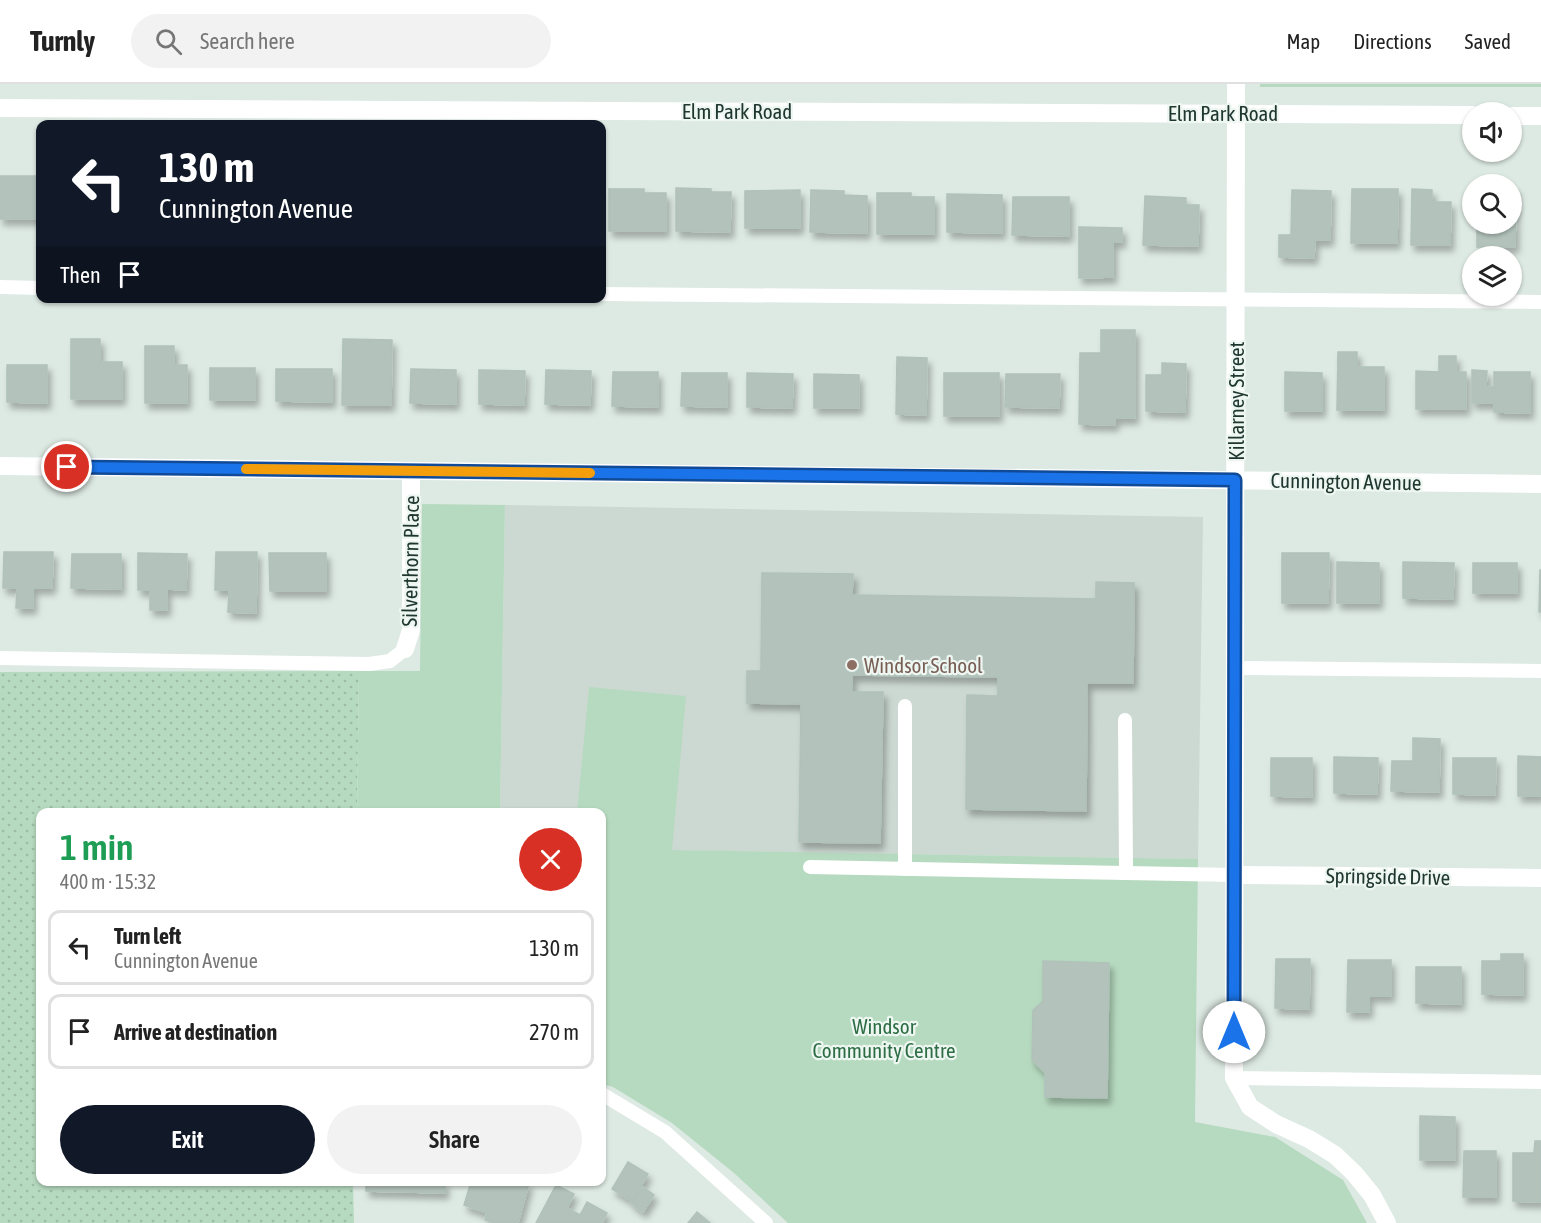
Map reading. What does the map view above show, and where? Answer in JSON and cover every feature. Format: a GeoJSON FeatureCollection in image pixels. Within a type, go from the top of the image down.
{"type":"FeatureCollection","features":[{"type":"Feature","properties":{"kind":"street","name":"Killarney Street"},"geometry":{"type":"LineString","coordinates":[[1234,1078],[1236,84]]}},
{"type":"Feature","properties":{"kind":"street","name":"Elm Park Road"},"geometry":{"type":"LineString","coordinates":[[0,108],[1462,115]]}},
{"type":"Feature","properties":{"kind":"street"},"geometry":{"type":"LineString","coordinates":[[1522,116],[1541,116]]}},
{"type":"Feature","properties":{"kind":"street","name":"Cunnington Avenue"},"geometry":{"type":"LineString","coordinates":[[0,466],[1541,484]]}},
{"type":"Feature","properties":{"kind":"street","name":"Silverthorn Place"},"geometry":{"type":"LineString","coordinates":[[405,650],[411,630],[411,472]]}},
{"type":"Feature","properties":{"kind":"street","name":"Springside Drive"},"geometry":{"type":"LineString","coordinates":[[1235,875],[1541,878]]}},
{"type":"Feature","properties":{"kind":"street"},"geometry":{"type":"LineString","coordinates":[[1234,1078],[1251,1107],[1276,1124],[1335,1155],[1354,1173],[1372,1195],[1387,1223]]}},
{"type":"Feature","properties":{"kind":"lane"},"geometry":{"type":"LineString","coordinates":[[0,287],[36,288]]}},
{"type":"Feature","properties":{"kind":"lane"},"geometry":{"type":"LineString","coordinates":[[606,294],[1541,302]]}},
{"type":"Feature","properties":{"kind":"lane"},"geometry":{"type":"LineString","coordinates":[[0,658],[369,664],[390,661],[405,650]]}},
{"type":"Feature","properties":{"kind":"lane"},"geometry":{"type":"LineString","coordinates":[[1235,668],[1541,671]]}},
{"type":"Feature","properties":{"kind":"lane"},"geometry":{"type":"LineString","coordinates":[[904,706],[905,869]]}},
{"type":"Feature","properties":{"kind":"lane"},"geometry":{"type":"LineString","coordinates":[[1125,720],[1126,873]]}},
{"type":"Feature","properties":{"kind":"lane"},"geometry":{"type":"LineString","coordinates":[[810,867],[1235,875]]}},
{"type":"Feature","properties":{"kind":"lane"},"geometry":{"type":"LineString","coordinates":[[1234,1078],[1541,1082]]}},
{"type":"Feature","properties":{"kind":"lane"},"geometry":{"type":"LineString","coordinates":[[606,1096],[665,1132],[766,1223]]}},
{"type":"Feature","properties":{"kind":"shaded area","name":"Windsor School"},"geometry":{"type":"Polygon","coordinates":[[[505,505],[1203,517],[1198,859],[606,849],[606,808],[500,808],[505,505]]]}},
{"type":"Feature","properties":{"kind":"green space"},"geometry":{"type":"Polygon","coordinates":[[[1260,84],[1541,84],[1541,87],[1260,87],[1260,84]]]}},
{"type":"Feature","properties":{"kind":"green space"},"geometry":{"type":"Polygon","coordinates":[[[422,504],[505,505],[500,808],[357,808],[359,671],[420,671],[422,504]]]}},
{"type":"Feature","properties":{"kind":"green space"},"geometry":{"type":"Polygon","coordinates":[[[359,671],[357,808],[36,808],[36,1186],[353,1186],[354,1223],[0,1223],[0,672],[359,671]]]}},
{"type":"Feature","properties":{"kind":"green space","name":"Windsor Community Centre"},"geometry":{"type":"Polygon","coordinates":[[[589,687],[686,696],[672,850],[1198,859],[1195,1122],[1275,1137],[1343,1180],[1367,1223],[788,1223],[734,1173],[672,1123],[613,1087],[606,1085],[606,808],[577,808],[589,687]]]}},
{"type":"Feature","properties":{"kind":"building"},"geometry":{"type":"Polygon","coordinates":[[[0,176],[36,176],[36,219],[0,219],[0,176]]]}},
{"type":"Feature","properties":{"kind":"building"},"geometry":{"type":"Polygon","coordinates":[[[676,188],[731,192],[730,232],[676,231],[676,188]]]}},
{"type":"Feature","properties":{"kind":"building"},"geometry":{"type":"Polygon","coordinates":[[[609,189],[644,189],[644,193],[666,193],[666,231],[609,231],[609,189]]]}},
{"type":"Feature","properties":{"kind":"building"},"geometry":{"type":"Polygon","coordinates":[[[1352,189],[1398,189],[1397,243],[1351,243],[1352,189]]]}},
{"type":"Feature","properties":{"kind":"building"},"geometry":{"type":"Polygon","coordinates":[[[1412,189],[1432,190],[1432,202],[1451,202],[1450,245],[1411,245],[1412,189]]]}},
{"type":"Feature","properties":{"kind":"building"},"geometry":{"type":"Polygon","coordinates":[[[800,190],[800,228],[745,228],[745,191],[800,190]]]}},
{"type":"Feature","properties":{"kind":"building"},"geometry":{"type":"Polygon","coordinates":[[[811,190],[844,191],[844,195],[867,196],[867,233],[810,232],[811,190]]]}},
{"type":"Feature","properties":{"kind":"building"},"geometry":{"type":"Polygon","coordinates":[[[1292,190],[1331,191],[1330,240],[1315,240],[1314,258],[1279,257],[1279,235],[1291,235],[1292,190]]]}},
{"type":"Feature","properties":{"kind":"building"},"geometry":{"type":"Polygon","coordinates":[[[877,193],[911,193],[911,197],[934,197],[934,234],[877,234],[877,193]]]}},
{"type":"Feature","properties":{"kind":"building"},"geometry":{"type":"Polygon","coordinates":[[[947,194],[1002,195],[1002,233],[947,232],[947,194]]]}},
{"type":"Feature","properties":{"kind":"building"},"geometry":{"type":"Polygon","coordinates":[[[1145,196],[1186,198],[1186,205],[1199,205],[1198,246],[1143,245],[1145,196]]]}},
{"type":"Feature","properties":{"kind":"building"},"geometry":{"type":"Polygon","coordinates":[[[1013,197],[1069,197],[1069,236],[1012,235],[1013,197]]]}},
{"type":"Feature","properties":{"kind":"building"},"geometry":{"type":"Polygon","coordinates":[[[1079,227],[1122,228],[1122,242],[1113,242],[1113,277],[1079,278],[1079,227]]]}},
{"type":"Feature","properties":{"kind":"building"},"geometry":{"type":"Polygon","coordinates":[[[1477,234],[1515,234],[1515,246],[1477,246],[1477,234]]]}},
{"type":"Feature","properties":{"kind":"building"},"geometry":{"type":"Polygon","coordinates":[[[1101,330],[1135,330],[1135,418],[1115,418],[1115,425],[1079,424],[1080,353],[1101,353],[1101,330]]]}},
{"type":"Feature","properties":{"kind":"building"},"geometry":{"type":"Polygon","coordinates":[[[71,339],[100,339],[100,362],[122,362],[122,399],[71,399],[71,339]]]}},
{"type":"Feature","properties":{"kind":"building"},"geometry":{"type":"Polygon","coordinates":[[[343,339],[392,340],[391,405],[342,405],[343,339]]]}},
{"type":"Feature","properties":{"kind":"building"},"geometry":{"type":"Polygon","coordinates":[[[145,346],[174,346],[174,365],[187,365],[187,403],[145,403],[145,346]]]}},
{"type":"Feature","properties":{"kind":"building"},"geometry":{"type":"Polygon","coordinates":[[[1338,352],[1357,352],[1357,367],[1384,367],[1384,410],[1337,410],[1338,352]]]}},
{"type":"Feature","properties":{"kind":"building"},"geometry":{"type":"Polygon","coordinates":[[[1439,356],[1456,356],[1456,372],[1466,372],[1466,409],[1416,409],[1416,371],[1439,372],[1439,356]]]}},
{"type":"Feature","properties":{"kind":"building"},"geometry":{"type":"Polygon","coordinates":[[[897,357],[927,358],[926,415],[896,414],[897,357]]]}},
{"type":"Feature","properties":{"kind":"building"},"geometry":{"type":"Polygon","coordinates":[[[1162,363],[1186,364],[1185,412],[1146,411],[1146,375],[1162,375],[1162,363]]]}},
{"type":"Feature","properties":{"kind":"building"},"geometry":{"type":"Polygon","coordinates":[[[7,365],[47,365],[47,403],[7,402],[7,365]]]}},
{"type":"Feature","properties":{"kind":"building"},"geometry":{"type":"Polygon","coordinates":[[[210,368],[255,368],[255,400],[210,400],[210,368]]]}},
{"type":"Feature","properties":{"kind":"building"},"geometry":{"type":"Polygon","coordinates":[[[276,369],[332,369],[332,402],[276,401],[276,369]]]}},
{"type":"Feature","properties":{"kind":"building"},"geometry":{"type":"Polygon","coordinates":[[[411,369],[456,370],[456,404],[410,403],[411,369]]]}},
{"type":"Feature","properties":{"kind":"building"},"geometry":{"type":"Polygon","coordinates":[[[479,370],[525,371],[524,405],[479,404],[479,370]]]}},
{"type":"Feature","properties":{"kind":"building"},"geometry":{"type":"Polygon","coordinates":[[[546,370],[591,371],[590,405],[545,404],[546,370]]]}},
{"type":"Feature","properties":{"kind":"building"},"geometry":{"type":"Polygon","coordinates":[[[1472,370],[1487,371],[1486,387],[1494,387],[1494,372],[1530,372],[1530,413],[1494,412],[1494,403],[1472,403],[1472,370]]]}},
{"type":"Feature","properties":{"kind":"building"},"geometry":{"type":"Polygon","coordinates":[[[613,372],[658,372],[658,407],[612,406],[613,372]]]}},
{"type":"Feature","properties":{"kind":"building"},"geometry":{"type":"Polygon","coordinates":[[[1285,372],[1322,373],[1322,411],[1285,411],[1285,372]]]}},
{"type":"Feature","properties":{"kind":"building"},"geometry":{"type":"Polygon","coordinates":[[[682,373],[727,373],[727,407],[681,406],[682,373]]]}},
{"type":"Feature","properties":{"kind":"building"},"geometry":{"type":"Polygon","coordinates":[[[747,373],[793,374],[792,408],[747,407],[747,373]]]}},
{"type":"Feature","properties":{"kind":"building"},"geometry":{"type":"Polygon","coordinates":[[[944,373],[999,373],[999,416],[944,416],[944,373]]]}},
{"type":"Feature","properties":{"kind":"building"},"geometry":{"type":"Polygon","coordinates":[[[814,374],[859,375],[859,408],[814,408],[814,374]]]}},
{"type":"Feature","properties":{"kind":"building"},"geometry":{"type":"Polygon","coordinates":[[[1006,374],[1060,374],[1059,408],[1005,407],[1006,374]]]}},
{"type":"Feature","properties":{"kind":"building"},"geometry":{"type":"Polygon","coordinates":[[[4,552],[53,552],[52,588],[33,588],[33,608],[16,608],[17,588],[3,588],[4,552]]]}},
{"type":"Feature","properties":{"kind":"building"},"geometry":{"type":"Polygon","coordinates":[[[216,552],[257,552],[256,613],[228,612],[229,590],[215,590],[216,552]]]}},
{"type":"Feature","properties":{"kind":"building"},"geometry":{"type":"Polygon","coordinates":[[[138,553],[187,554],[186,590],[167,589],[167,610],[150,610],[150,590],[138,590],[138,553]]]}},
{"type":"Feature","properties":{"kind":"building"},"geometry":{"type":"Polygon","coordinates":[[[269,553],[326,553],[326,591],[270,591],[269,553]]]}},
{"type":"Feature","properties":{"kind":"building"},"geometry":{"type":"Polygon","coordinates":[[[1282,553],[1329,553],[1328,603],[1282,603],[1282,553]]]}},
{"type":"Feature","properties":{"kind":"building"},"geometry":{"type":"Polygon","coordinates":[[[72,554],[121,554],[121,589],[71,588],[72,554]]]}},
{"type":"Feature","properties":{"kind":"building"},"geometry":{"type":"Polygon","coordinates":[[[1337,562],[1379,563],[1379,603],[1337,603],[1337,562]]]}},
{"type":"Feature","properties":{"kind":"building"},"geometry":{"type":"Polygon","coordinates":[[[1403,562],[1454,563],[1453,599],[1403,598],[1403,562]]]}},
{"type":"Feature","properties":{"kind":"building"},"geometry":{"type":"Polygon","coordinates":[[[1473,563],[1517,563],[1517,593],[1473,593],[1473,563]]]}},
{"type":"Feature","properties":{"kind":"building"},"geometry":{"type":"Polygon","coordinates":[[[1540,570],[1541,612],[1539,612],[1540,570]]]}},
{"type":"Feature","properties":{"kind":"building"},"geometry":{"type":"Polygon","coordinates":[[[762,573],[853,574],[852,595],[1096,599],[1096,582],[1134,583],[1133,683],[1087,683],[1086,811],[966,809],[967,695],[998,696],[998,677],[852,675],[852,692],[883,692],[880,843],[799,842],[801,704],[747,703],[747,671],[761,671],[762,573]]]}},
{"type":"Feature","properties":{"kind":"building"},"geometry":{"type":"Polygon","coordinates":[[[1413,738],[1440,739],[1439,792],[1391,791],[1392,761],[1413,761],[1413,738]]]}},
{"type":"Feature","properties":{"kind":"building"},"geometry":{"type":"Polygon","coordinates":[[[1518,756],[1541,757],[1541,796],[1518,796],[1518,756]]]}},
{"type":"Feature","properties":{"kind":"building"},"geometry":{"type":"Polygon","coordinates":[[[1334,757],[1378,758],[1377,794],[1334,793],[1334,757]]]}},
{"type":"Feature","properties":{"kind":"building"},"geometry":{"type":"Polygon","coordinates":[[[1271,758],[1312,758],[1312,797],[1271,796],[1271,758]]]}},
{"type":"Feature","properties":{"kind":"building"},"geometry":{"type":"Polygon","coordinates":[[[1453,758],[1496,758],[1495,795],[1453,794],[1453,758]]]}},
{"type":"Feature","properties":{"kind":"building"},"geometry":{"type":"Polygon","coordinates":[[[1501,954],[1523,954],[1523,995],[1482,994],[1482,961],[1501,961],[1501,954]]]}},
{"type":"Feature","properties":{"kind":"building"},"geometry":{"type":"Polygon","coordinates":[[[1276,959],[1310,959],[1309,1009],[1275,1008],[1276,959]]]}},
{"type":"Feature","properties":{"kind":"building"},"geometry":{"type":"Polygon","coordinates":[[[1348,960],[1391,960],[1391,996],[1369,996],[1369,1012],[1347,1012],[1348,960]]]}},
{"type":"Feature","properties":{"kind":"building"},"geometry":{"type":"Polygon","coordinates":[[[1043,961],[1109,963],[1107,1098],[1045,1097],[1045,1073],[1032,1060],[1033,1010],[1043,1001],[1043,961]]]}},
{"type":"Feature","properties":{"kind":"building"},"geometry":{"type":"Polygon","coordinates":[[[1416,967],[1461,967],[1461,1004],[1416,1003],[1416,967]]]}},
{"type":"Feature","properties":{"kind":"building"},"geometry":{"type":"Polygon","coordinates":[[[1420,1116],[1455,1117],[1455,1160],[1420,1160],[1420,1116]]]}},
{"type":"Feature","properties":{"kind":"building"},"geometry":{"type":"Polygon","coordinates":[[[1535,1141],[1541,1141],[1541,1202],[1513,1201],[1513,1153],[1534,1153],[1535,1141]]]}},
{"type":"Feature","properties":{"kind":"building"},"geometry":{"type":"Polygon","coordinates":[[[1464,1151],[1496,1151],[1496,1197],[1463,1197],[1464,1151]]]}},
{"type":"Feature","properties":{"kind":"building"},"geometry":{"type":"Polygon","coordinates":[[[628,1162],[648,1174],[632,1201],[612,1189],[628,1162]]]}},
{"type":"Feature","properties":{"kind":"building"},"geometry":{"type":"Polygon","coordinates":[[[366,1186],[445,1186],[445,1193],[366,1191],[366,1186]]]}},
{"type":"Feature","properties":{"kind":"building"},"geometry":{"type":"Polygon","coordinates":[[[470,1186],[528,1186],[518,1223],[495,1223],[485,1220],[487,1213],[464,1205],[470,1186]]]}},
{"type":"Feature","properties":{"kind":"building"},"geometry":{"type":"Polygon","coordinates":[[[555,1186],[574,1194],[567,1208],[580,1215],[587,1202],[607,1213],[602,1223],[536,1223],[555,1186]]]}},
{"type":"Feature","properties":{"kind":"building"},"geometry":{"type":"Polygon","coordinates":[[[643,1187],[654,1195],[643,1212],[631,1203],[643,1187]]]}},
{"type":"Feature","properties":{"kind":"building"},"geometry":{"type":"Polygon","coordinates":[[[697,1212],[710,1223],[688,1223],[697,1212]]]}},
{"type":"Feature","properties":{"kind":"slow traffic"},"geometry":{"type":"LineString","coordinates":[[246,469],[590,473]]}},
{"type":"Feature","properties":{"kind":"place","name":"Windsor School"},"geometry":{"type":"Point","coordinates":[852,665]}},
{"type":"Feature","properties":{"kind":"route"},"geometry":{"type":"LineString","coordinates":[[67,467],[1235,480],[1234,1032]]}}]}
